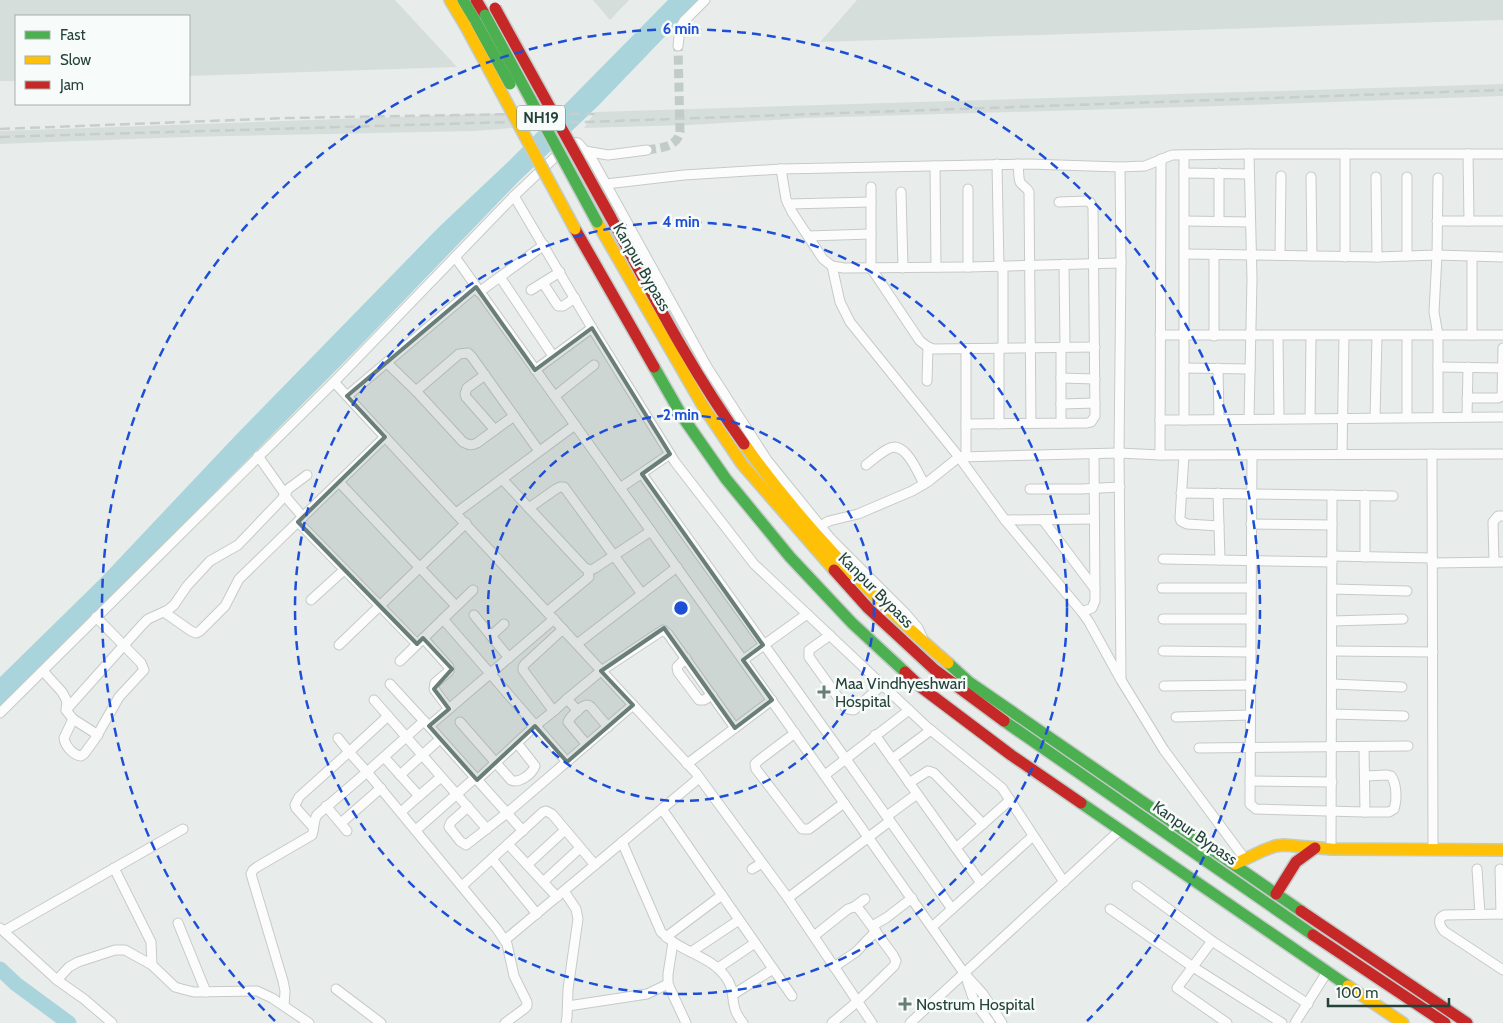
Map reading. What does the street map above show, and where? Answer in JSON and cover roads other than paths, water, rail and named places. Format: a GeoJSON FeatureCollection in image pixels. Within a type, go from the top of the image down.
{"type":"FeatureCollection","features":[{"type":"Feature","properties":{"kind":"main road"},"geometry":{"type":"LineString","coordinates":[[450,0],[475,21],[575,229],[682,416],[726,479],[790,557],[844,614],[922,688],[950,710],[1011,755],[1403,1023]]}},
{"type":"Feature","properties":{"kind":"main road","name":"Kanpur Bypass"},"geometry":{"type":"LineString","coordinates":[[462,0],[597,222],[703,406],[742,464],[808,542],[868,608],[936,670],[981,705],[1445,1023]]}},
{"type":"Feature","properties":{"kind":"main road","name":"Kanpur Bypass"},"geometry":{"type":"LineString","coordinates":[[476,0],[475,21],[587,224],[692,406],[736,470],[770,514]]}},
{"type":"Feature","properties":{"kind":"main road"},"geometry":{"type":"LineString","coordinates":[[493,4],[688,358],[713,398],[733,429],[796,511],[871,594],[969,682],[1240,862],[1276,894],[1467,1023]]}},
{"type":"Feature","properties":{"kind":"main road","name":"Kanpur Bypass"},"geometry":{"type":"LineString","coordinates":[[812,564],[858,613],[926,676],[973,712],[1428,1023]]}},
{"type":"Feature","properties":{"kind":"main road"},"geometry":{"type":"LineString","coordinates":[[1240,862],[1262,850],[1275,846],[1331,849],[1503,850]]}},
{"type":"Feature","properties":{"kind":"main road"},"geometry":{"type":"LineString","coordinates":[[1276,894],[1296,862],[1315,848]]}},
{"type":"Feature","properties":{"kind":"street"},"geometry":{"type":"LineString","coordinates":[[678,46],[680,28],[684,21],[705,0]]}},
{"type":"Feature","properties":{"kind":"street"},"geometry":{"type":"LineString","coordinates":[[0,713],[334,382],[514,196],[571,142],[578,143],[592,159],[706,367],[768,460],[820,526],[906,614],[918,628],[926,644]]}},
{"type":"Feature","properties":{"kind":"street"},"geometry":{"type":"LineString","coordinates":[[585,151],[608,155],[647,150]]}},
{"type":"Feature","properties":{"kind":"street"},"geometry":{"type":"LineString","coordinates":[[1249,154],[1252,279],[1249,419]]}},
{"type":"Feature","properties":{"kind":"street"},"geometry":{"type":"LineString","coordinates":[[1344,257],[1345,154]]}},
{"type":"Feature","properties":{"kind":"street"},"geometry":{"type":"LineString","coordinates":[[1468,154],[1469,220]]}},
{"type":"Feature","properties":{"kind":"street"},"geometry":{"type":"LineString","coordinates":[[606,184],[684,175],[781,168],[998,164],[1120,167],[1142,166],[1172,155],[1503,154]]}},
{"type":"Feature","properties":{"kind":"street"},"geometry":{"type":"LineString","coordinates":[[1184,155],[1184,420]]}},
{"type":"Feature","properties":{"kind":"street"},"geometry":{"type":"LineString","coordinates":[[1160,455],[1161,159]]}},
{"type":"Feature","properties":{"kind":"street"},"geometry":{"type":"LineString","coordinates":[[998,164],[1001,267],[999,424]]}},
{"type":"Feature","properties":{"kind":"street"},"geometry":{"type":"LineString","coordinates":[[1018,164],[1019,180],[1021,184],[1027,187],[1029,192],[1031,424]]}},
{"type":"Feature","properties":{"kind":"street"},"geometry":{"type":"LineString","coordinates":[[935,166],[936,267]]}},
{"type":"Feature","properties":{"kind":"street"},"geometry":{"type":"LineString","coordinates":[[1120,167],[1119,454],[1121,680]]}},
{"type":"Feature","properties":{"kind":"street"},"geometry":{"type":"LineString","coordinates":[[781,168],[783,185],[792,212],[823,259],[832,266],[844,268],[1001,267],[1121,263]]}},
{"type":"Feature","properties":{"kind":"street"},"geometry":{"type":"LineString","coordinates":[[1184,173],[1249,174]]}},
{"type":"Feature","properties":{"kind":"street"},"geometry":{"type":"LineString","coordinates":[[1219,173],[1219,222]]}},
{"type":"Feature","properties":{"kind":"street"},"geometry":{"type":"LineString","coordinates":[[1280,255],[1281,176]]}},
{"type":"Feature","properties":{"kind":"street"},"geometry":{"type":"LineString","coordinates":[[1311,177],[1312,256]]}},
{"type":"Feature","properties":{"kind":"street"},"geometry":{"type":"LineString","coordinates":[[1376,177],[1378,257]]}},
{"type":"Feature","properties":{"kind":"street"},"geometry":{"type":"LineString","coordinates":[[1407,177],[1407,256]]}},
{"type":"Feature","properties":{"kind":"street"},"geometry":{"type":"LineString","coordinates":[[1438,178],[1434,312],[1438,335],[1438,417]]}},
{"type":"Feature","properties":{"kind":"street"},"geometry":{"type":"LineString","coordinates":[[871,187],[872,268],[920,341],[928,348],[1095,347]]}},
{"type":"Feature","properties":{"kind":"street"},"geometry":{"type":"LineString","coordinates":[[968,189],[968,267]]}},
{"type":"Feature","properties":{"kind":"street"},"geometry":{"type":"LineString","coordinates":[[901,192],[903,268]]}},
{"type":"Feature","properties":{"kind":"street"},"geometry":{"type":"LineString","coordinates":[[514,196],[592,328],[670,454],[754,564],[931,730],[1002,788],[1064,882]]}},
{"type":"Feature","properties":{"kind":"street"},"geometry":{"type":"LineString","coordinates":[[788,204],[871,202]]}},
{"type":"Feature","properties":{"kind":"street"},"geometry":{"type":"LineString","coordinates":[[966,424],[1091,422],[1095,416],[1093,207],[1092,204],[1086,202],[1059,202]]}},
{"type":"Feature","properties":{"kind":"street"},"geometry":{"type":"LineString","coordinates":[[1185,221],[1250,222]]}},
{"type":"Feature","properties":{"kind":"street"},"geometry":{"type":"LineString","coordinates":[[1437,221],[1503,221]]}},
{"type":"Feature","properties":{"kind":"street"},"geometry":{"type":"LineString","coordinates":[[808,236],[871,234]]}},
{"type":"Feature","properties":{"kind":"street"},"geometry":{"type":"LineString","coordinates":[[347,396],[478,289],[500,277],[544,245]]}},
{"type":"Feature","properties":{"kind":"street"},"geometry":{"type":"LineString","coordinates":[[1185,254],[1503,257]]}},
{"type":"Feature","properties":{"kind":"street"},"geometry":{"type":"LineString","coordinates":[[1214,254],[1214,336]]}},
{"type":"Feature","properties":{"kind":"street"},"geometry":{"type":"LineString","coordinates":[[455,257],[772,700],[964,973],[982,994],[1002,1023]]}},
{"type":"Feature","properties":{"kind":"street"},"geometry":{"type":"LineString","coordinates":[[1472,257],[1472,336]]}},
{"type":"Feature","properties":{"kind":"street"},"geometry":{"type":"LineString","coordinates":[[1061,423],[1064,264]]}},
{"type":"Feature","properties":{"kind":"street"},"geometry":{"type":"LineString","coordinates":[[832,266],[840,302],[850,322],[963,457],[1005,520],[1082,612],[1164,750],[1240,862]]}},
{"type":"Feature","properties":{"kind":"street"},"geometry":{"type":"LineString","coordinates":[[531,290],[560,272]]}},
{"type":"Feature","properties":{"kind":"street"},"geometry":{"type":"LineString","coordinates":[[500,277],[554,356]]}},
{"type":"Feature","properties":{"kind":"street"},"geometry":{"type":"LineString","coordinates":[[543,283],[558,306],[563,306],[575,298]]}},
{"type":"Feature","properties":{"kind":"street"},"geometry":{"type":"LineString","coordinates":[[535,370],[592,328]]}},
{"type":"Feature","properties":{"kind":"street"},"geometry":{"type":"LineString","coordinates":[[1160,335],[1503,335]]}},
{"type":"Feature","properties":{"kind":"street"},"geometry":{"type":"LineString","coordinates":[[1278,336],[1279,418]]}},
{"type":"Feature","properties":{"kind":"street"},"geometry":{"type":"LineString","coordinates":[[1310,418],[1311,336]]}},
{"type":"Feature","properties":{"kind":"street"},"geometry":{"type":"LineString","coordinates":[[1342,454],[1344,336]]}},
{"type":"Feature","properties":{"kind":"street"},"geometry":{"type":"LineString","coordinates":[[1375,418],[1377,336]]}},
{"type":"Feature","properties":{"kind":"street"},"geometry":{"type":"LineString","coordinates":[[1407,336],[1407,417]]}},
{"type":"Feature","properties":{"kind":"street"},"geometry":{"type":"LineString","coordinates":[[926,381],[928,348]]}},
{"type":"Feature","properties":{"kind":"street"},"geometry":{"type":"LineString","coordinates":[[1467,398],[1500,397],[1502,394],[1503,348]]}},
{"type":"Feature","properties":{"kind":"street"},"geometry":{"type":"LineString","coordinates":[[963,457],[966,424],[966,349]]}},
{"type":"Feature","properties":{"kind":"street"},"geometry":{"type":"LineString","coordinates":[[416,391],[459,354],[468,353],[540,452]]}},
{"type":"Feature","properties":{"kind":"street"},"geometry":{"type":"LineString","coordinates":[[387,363],[468,445],[477,443],[514,416]]}},
{"type":"Feature","properties":{"kind":"street"},"geometry":{"type":"LineString","coordinates":[[554,396],[594,365]]}},
{"type":"Feature","properties":{"kind":"street"},"geometry":{"type":"LineString","coordinates":[[1438,367],[1503,368]]}},
{"type":"Feature","properties":{"kind":"street"},"geometry":{"type":"LineString","coordinates":[[1467,417],[1468,367]]}},
{"type":"Feature","properties":{"kind":"street"},"geometry":{"type":"LineString","coordinates":[[1184,368],[1250,369]]}},
{"type":"Feature","properties":{"kind":"street"},"geometry":{"type":"LineString","coordinates":[[1218,368],[1219,419]]}},
{"type":"Feature","properties":{"kind":"street"},"geometry":{"type":"LineString","coordinates":[[485,375],[468,388],[465,394],[495,430]]}},
{"type":"Feature","properties":{"kind":"street"},"geometry":{"type":"LineString","coordinates":[[1061,378],[1095,379]]}},
{"type":"Feature","properties":{"kind":"street"},"geometry":{"type":"LineString","coordinates":[[334,382],[456,512],[699,778],[788,898],[872,1023]]}},
{"type":"Feature","properties":{"kind":"street"},"geometry":{"type":"LineString","coordinates":[[1061,404],[1095,403]]}},
{"type":"Feature","properties":{"kind":"street"},"geometry":{"type":"LineString","coordinates":[[1160,420],[1503,417]]}},
{"type":"Feature","properties":{"kind":"street"},"geometry":{"type":"LineString","coordinates":[[456,512],[575,425]]}},
{"type":"Feature","properties":{"kind":"street"},"geometry":{"type":"LineString","coordinates":[[164,612],[191,632],[196,633],[200,631],[225,606],[239,579],[385,437]]}},
{"type":"Feature","properties":{"kind":"street"},"geometry":{"type":"LineString","coordinates":[[866,465],[889,448],[898,448],[909,456],[924,484]]}},
{"type":"Feature","properties":{"kind":"street"},"geometry":{"type":"LineString","coordinates":[[620,488],[670,454]]}},
{"type":"Feature","properties":{"kind":"street"},"geometry":{"type":"LineString","coordinates":[[820,526],[828,521],[858,514],[894,499],[924,484],[963,457],[1094,454],[1503,454]]}},
{"type":"Feature","properties":{"kind":"street"},"geometry":{"type":"LineString","coordinates":[[1082,612],[1089,610],[1094,605],[1094,454]]}},
{"type":"Feature","properties":{"kind":"street"},"geometry":{"type":"LineString","coordinates":[[1432,454],[1433,850]]}},
{"type":"Feature","properties":{"kind":"street"},"geometry":{"type":"LineString","coordinates":[[1184,455],[1181,521],[1187,524],[1219,526]]}},
{"type":"Feature","properties":{"kind":"street"},"geometry":{"type":"LineString","coordinates":[[1252,455],[1250,804],[1256,809],[1392,811],[1395,805],[1395,782],[1391,776],[1365,776]]}},
{"type":"Feature","properties":{"kind":"street"},"geometry":{"type":"LineString","coordinates":[[66,710],[123,644],[148,619],[174,605],[187,586],[210,561],[238,545],[282,499],[285,494],[258,456]]}},
{"type":"Feature","properties":{"kind":"street"},"geometry":{"type":"LineString","coordinates":[[642,474],[952,909]]}},
{"type":"Feature","properties":{"kind":"street"},"geometry":{"type":"LineString","coordinates":[[307,475],[288,489],[286,493],[287,499],[300,520],[344,570],[380,606],[449,667],[449,671],[436,683],[434,689],[449,709]]}},
{"type":"Feature","properties":{"kind":"street"},"geometry":{"type":"LineString","coordinates":[[284,1006],[285,990],[283,981],[251,879],[253,870],[312,835],[316,815],[406,737],[449,709],[509,658],[589,577],[588,570],[502,479]]}},
{"type":"Feature","properties":{"kind":"street"},"geometry":{"type":"LineString","coordinates":[[339,482],[456,606]]}},
{"type":"Feature","properties":{"kind":"street"},"geometry":{"type":"LineString","coordinates":[[1030,489],[1120,487]]}},
{"type":"Feature","properties":{"kind":"street"},"geometry":{"type":"LineString","coordinates":[[529,508],[556,489],[564,488],[642,594]]}},
{"type":"Feature","properties":{"kind":"street"},"geometry":{"type":"LineString","coordinates":[[1181,493],[1392,496]]}},
{"type":"Feature","properties":{"kind":"street"},"geometry":{"type":"LineString","coordinates":[[1218,493],[1220,560]]}},
{"type":"Feature","properties":{"kind":"street"},"geometry":{"type":"LineString","coordinates":[[1331,849],[1332,495]]}},
{"type":"Feature","properties":{"kind":"street"},"geometry":{"type":"LineString","coordinates":[[1365,495],[1365,557]]}},
{"type":"Feature","properties":{"kind":"street"},"geometry":{"type":"LineString","coordinates":[[1164,558],[1251,560],[1365,557],[1499,562],[1493,522],[1498,516],[1503,516]]}},
{"type":"Feature","properties":{"kind":"street"},"geometry":{"type":"LineString","coordinates":[[1005,520],[1094,519]]}},
{"type":"Feature","properties":{"kind":"street"},"geometry":{"type":"LineString","coordinates":[[1043,520],[1095,589]]}},
{"type":"Feature","properties":{"kind":"street"},"geometry":{"type":"LineString","coordinates":[[339,645],[466,524]]}},
{"type":"Feature","properties":{"kind":"street"},"geometry":{"type":"LineString","coordinates":[[1251,524],[1332,525]]}},
{"type":"Feature","properties":{"kind":"street"},"geometry":{"type":"LineString","coordinates":[[588,570],[595,568],[651,531]]}},
{"type":"Feature","properties":{"kind":"street"},"geometry":{"type":"LineString","coordinates":[[577,644],[677,567]]}},
{"type":"Feature","properties":{"kind":"street"},"geometry":{"type":"LineString","coordinates":[[311,600],[344,570]]}},
{"type":"Feature","properties":{"kind":"street"},"geometry":{"type":"LineString","coordinates":[[1162,588],[1251,588]]}},
{"type":"Feature","properties":{"kind":"street"},"geometry":{"type":"LineString","coordinates":[[1332,589],[1407,591]]}},
{"type":"Feature","properties":{"kind":"street"},"geometry":{"type":"LineString","coordinates":[[400,661],[473,590]]}},
{"type":"Feature","properties":{"kind":"street"},"geometry":{"type":"LineString","coordinates":[[743,660],[807,614]]}},
{"type":"Feature","properties":{"kind":"street"},"geometry":{"type":"LineString","coordinates":[[474,615],[509,658]]}},
{"type":"Feature","properties":{"kind":"street"},"geometry":{"type":"LineString","coordinates":[[73,719],[64,738],[66,745],[75,754],[81,756],[98,735],[119,697],[144,670],[141,663],[96,617]]}},
{"type":"Feature","properties":{"kind":"street"},"geometry":{"type":"LineString","coordinates":[[1332,621],[1403,618]]}},
{"type":"Feature","properties":{"kind":"street"},"geometry":{"type":"LineString","coordinates":[[443,619],[567,762]]}},
{"type":"Feature","properties":{"kind":"street"},"geometry":{"type":"LineString","coordinates":[[1163,619],[1251,619]]}},
{"type":"Feature","properties":{"kind":"street"},"geometry":{"type":"LineString","coordinates":[[491,636],[504,624]]}},
{"type":"Feature","properties":{"kind":"street"},"geometry":{"type":"LineString","coordinates":[[555,710],[552,709],[526,674],[523,667],[563,629]]}},
{"type":"Feature","properties":{"kind":"street"},"geometry":{"type":"LineString","coordinates":[[416,830],[601,671],[663,630],[686,658],[736,728]]}},
{"type":"Feature","properties":{"kind":"street"},"geometry":{"type":"LineString","coordinates":[[830,635],[809,650],[810,657],[845,707],[854,710],[882,685]]}},
{"type":"Feature","properties":{"kind":"street"},"geometry":{"type":"LineString","coordinates":[[1332,650],[1433,652]]}},
{"type":"Feature","properties":{"kind":"street"},"geometry":{"type":"LineString","coordinates":[[1163,651],[1251,652]]}},
{"type":"Feature","properties":{"kind":"street"},"geometry":{"type":"LineString","coordinates":[[686,658],[677,667],[678,672],[699,700],[704,700],[712,695]]}},
{"type":"Feature","properties":{"kind":"street"},"geometry":{"type":"LineString","coordinates":[[43,671],[62,692],[67,701],[66,710],[73,719],[98,735]]}},
{"type":"Feature","properties":{"kind":"street"},"geometry":{"type":"LineString","coordinates":[[390,684],[523,831]]}},
{"type":"Feature","properties":{"kind":"street"},"geometry":{"type":"LineString","coordinates":[[1332,684],[1402,687]]}},
{"type":"Feature","properties":{"kind":"street"},"geometry":{"type":"LineString","coordinates":[[1164,686],[1250,685]]}},
{"type":"Feature","properties":{"kind":"street"},"geometry":{"type":"LineString","coordinates":[[567,699],[578,710]]}},
{"type":"Feature","properties":{"kind":"street"},"geometry":{"type":"LineString","coordinates":[[374,700],[487,829]]}},
{"type":"Feature","properties":{"kind":"street"},"geometry":{"type":"LineString","coordinates":[[687,764],[772,700]]}},
{"type":"Feature","properties":{"kind":"street"},"geometry":{"type":"LineString","coordinates":[[587,745],[568,722],[578,710],[584,705],[588,705],[608,727]]}},
{"type":"Feature","properties":{"kind":"street"},"geometry":{"type":"LineString","coordinates":[[468,807],[451,822],[449,827],[460,841],[466,845],[507,814],[633,705]]}},
{"type":"Feature","properties":{"kind":"street"},"geometry":{"type":"LineString","coordinates":[[825,775],[909,710]]}},
{"type":"Feature","properties":{"kind":"street"},"geometry":{"type":"LineString","coordinates":[[1332,714],[1404,716]]}},
{"type":"Feature","properties":{"kind":"street"},"geometry":{"type":"LineString","coordinates":[[1176,717],[1250,715]]}},
{"type":"Feature","properties":{"kind":"street"},"geometry":{"type":"LineString","coordinates":[[313,827],[294,805],[299,797],[388,716]]}},
{"type":"Feature","properties":{"kind":"street"},"geometry":{"type":"LineString","coordinates":[[460,722],[511,780],[515,782],[533,772],[536,766],[517,743]]}},
{"type":"Feature","properties":{"kind":"street"},"geometry":{"type":"LineString","coordinates":[[892,758],[931,730]]}},
{"type":"Feature","properties":{"kind":"street"},"geometry":{"type":"LineString","coordinates":[[795,733],[758,761],[755,764],[756,770],[802,829],[809,829],[844,803]]}},
{"type":"Feature","properties":{"kind":"street"},"geometry":{"type":"LineString","coordinates":[[876,735],[981,884]]}},
{"type":"Feature","properties":{"kind":"street"},"geometry":{"type":"LineString","coordinates":[[338,738],[505,940],[514,976],[527,1002],[527,1006],[524,1009],[505,1023]]}},
{"type":"Feature","properties":{"kind":"street"},"geometry":{"type":"LineString","coordinates":[[400,775],[440,739]]}},
{"type":"Feature","properties":{"kind":"street"},"geometry":{"type":"LineString","coordinates":[[1199,748],[1408,746]]}},
{"type":"Feature","properties":{"kind":"street"},"geometry":{"type":"LineString","coordinates":[[1364,747],[1366,812]]}},
{"type":"Feature","properties":{"kind":"street"},"geometry":{"type":"LineString","coordinates":[[384,756],[419,796]]}},
{"type":"Feature","properties":{"kind":"street"},"geometry":{"type":"LineString","coordinates":[[909,783],[928,771],[934,773],[983,824]]}},
{"type":"Feature","properties":{"kind":"street"},"geometry":{"type":"LineString","coordinates":[[401,812],[441,776]]}},
{"type":"Feature","properties":{"kind":"street"},"geometry":{"type":"LineString","coordinates":[[505,940],[699,778]]}},
{"type":"Feature","properties":{"kind":"street"},"geometry":{"type":"LineString","coordinates":[[1250,781],[1332,782]]}},
{"type":"Feature","properties":{"kind":"street"},"geometry":{"type":"LineString","coordinates":[[341,823],[381,788]]}},
{"type":"Feature","properties":{"kind":"street"},"geometry":{"type":"LineString","coordinates":[[788,898],[869,838],[917,794]]}},
{"type":"Feature","properties":{"kind":"street"},"geometry":{"type":"LineString","coordinates":[[956,848],[1010,800]]}},
{"type":"Feature","properties":{"kind":"street"},"geometry":{"type":"LineString","coordinates":[[326,806],[347,831]]}},
{"type":"Feature","properties":{"kind":"street"},"geometry":{"type":"LineString","coordinates":[[662,809],[792,996]]}},
{"type":"Feature","properties":{"kind":"street"},"geometry":{"type":"LineString","coordinates":[[462,886],[546,811],[552,814],[595,865]]}},
{"type":"Feature","properties":{"kind":"street"},"geometry":{"type":"LineString","coordinates":[[112,1023],[84,999],[49,974],[2,929],[183,829]]}},
{"type":"Feature","properties":{"kind":"street"},"geometry":{"type":"LineString","coordinates":[[527,865],[565,830]]}},
{"type":"Feature","properties":{"kind":"street"},"geometry":{"type":"LineString","coordinates":[[912,1022],[1120,830]]}},
{"type":"Feature","properties":{"kind":"street"},"geometry":{"type":"LineString","coordinates":[[932,927],[1034,836]]}},
{"type":"Feature","properties":{"kind":"street"},"geometry":{"type":"LineString","coordinates":[[622,842],[661,932],[669,939],[718,968],[726,978],[734,994],[735,1010],[743,1023]]}},
{"type":"Feature","properties":{"kind":"street"},"geometry":{"type":"LineString","coordinates":[[508,844],[543,882],[576,909],[578,919],[568,989],[568,1017],[566,1023]]}},
{"type":"Feature","properties":{"kind":"street"},"geometry":{"type":"LineString","coordinates":[[543,882],[580,848]]}},
{"type":"Feature","properties":{"kind":"street"},"geometry":{"type":"LineString","coordinates":[[492,859],[537,914]]}},
{"type":"Feature","properties":{"kind":"street"},"geometry":{"type":"LineString","coordinates":[[752,869],[762,863]]}},
{"type":"Feature","properties":{"kind":"street"},"geometry":{"type":"LineString","coordinates":[[114,868],[151,942],[152,965]]}},
{"type":"Feature","properties":{"kind":"street"},"geometry":{"type":"LineString","coordinates":[[1500,868],[1502,914],[1445,914],[1439,920],[1444,931],[1503,970]]}},
{"type":"Feature","properties":{"kind":"street"},"geometry":{"type":"LineString","coordinates":[[1477,869],[1480,914]]}},
{"type":"Feature","properties":{"kind":"street"},"geometry":{"type":"LineString","coordinates":[[1137,886],[1212,941],[1308,1004]]}},
{"type":"Feature","properties":{"kind":"street"},"geometry":{"type":"LineString","coordinates":[[686,1023],[668,984],[669,939],[722,895]]}},
{"type":"Feature","properties":{"kind":"street"},"geometry":{"type":"LineString","coordinates":[[834,967],[856,952],[874,929],[912,898]]}},
{"type":"Feature","properties":{"kind":"street"},"geometry":{"type":"LineString","coordinates":[[814,936],[864,899]]}},
{"type":"Feature","properties":{"kind":"street"},"geometry":{"type":"LineString","coordinates":[[832,1023],[858,1002],[894,966],[896,961],[862,913],[858,908],[854,907]]}},
{"type":"Feature","properties":{"kind":"street"},"geometry":{"type":"LineString","coordinates":[[1110,909],[1193,967],[1282,1023]]}},
{"type":"Feature","properties":{"kind":"street"},"geometry":{"type":"LineString","coordinates":[[691,952],[739,920]]}},
{"type":"Feature","properties":{"kind":"street"},"geometry":{"type":"LineString","coordinates":[[178,923],[206,992]]}},
{"type":"Feature","properties":{"kind":"street"},"geometry":{"type":"LineString","coordinates":[[1212,941],[1177,988],[1227,1023]]}},
{"type":"Feature","properties":{"kind":"street"},"geometry":{"type":"LineString","coordinates":[[718,968],[755,943]]}},
{"type":"Feature","properties":{"kind":"street"},"geometry":{"type":"LineString","coordinates":[[57,980],[74,964],[119,949],[130,952],[152,965],[175,987],[188,992],[257,991],[272,998],[308,1023]]}},
{"type":"Feature","properties":{"kind":"street"},"geometry":{"type":"LineString","coordinates":[[734,994],[773,969]]}},
{"type":"Feature","properties":{"kind":"street"},"geometry":{"type":"LineString","coordinates":[[1295,1023],[1327,972]]}},
{"type":"Feature","properties":{"kind":"street"},"geometry":{"type":"LineString","coordinates":[[964,973],[974,1001],[990,1023]]}},
{"type":"Feature","properties":{"kind":"street"},"geometry":{"type":"LineString","coordinates":[[568,1006],[648,994],[668,984]]}},
{"type":"Feature","properties":{"kind":"street"},"geometry":{"type":"LineString","coordinates":[[336,989],[381,1023]]}},
{"type":"Feature","properties":{"kind":"water"},"geometry":{"type":"Polygon","coordinates":[[[668,0],[700,0],[599,105],[518,182],[362,344],[0,709],[0,677],[101,578],[235,436],[439,227],[510,160],[668,0]]]}},
{"type":"Feature","properties":{"kind":"waterway"},"geometry":{"type":"LineString","coordinates":[[0,969],[16,984],[69,1023]]}},
{"type":"Feature","properties":{"kind":"tunnel"},"geometry":{"type":"LineString","coordinates":[[647,150],[672,144],[676,141],[680,132],[678,46]]}},
{"type":"Feature","properties":{"kind":"railway"},"geometry":{"type":"LineString","coordinates":[[0,137],[511,122],[585,122],[1503,90]]}},
{"type":"Feature","properties":{"kind":"railway"},"geometry":{"type":"LineString","coordinates":[[0,129],[288,118],[599,114]]}},
{"type":"Feature","properties":{"kind":"place","name":"Maa Vindhyeshwari Hospital"},"geometry":{"type":"Point","coordinates":[824,692]}},
{"type":"Feature","properties":{"kind":"place","name":"Nostrum Hospital"},"geometry":{"type":"Point","coordinates":[905,1004]}}]}
